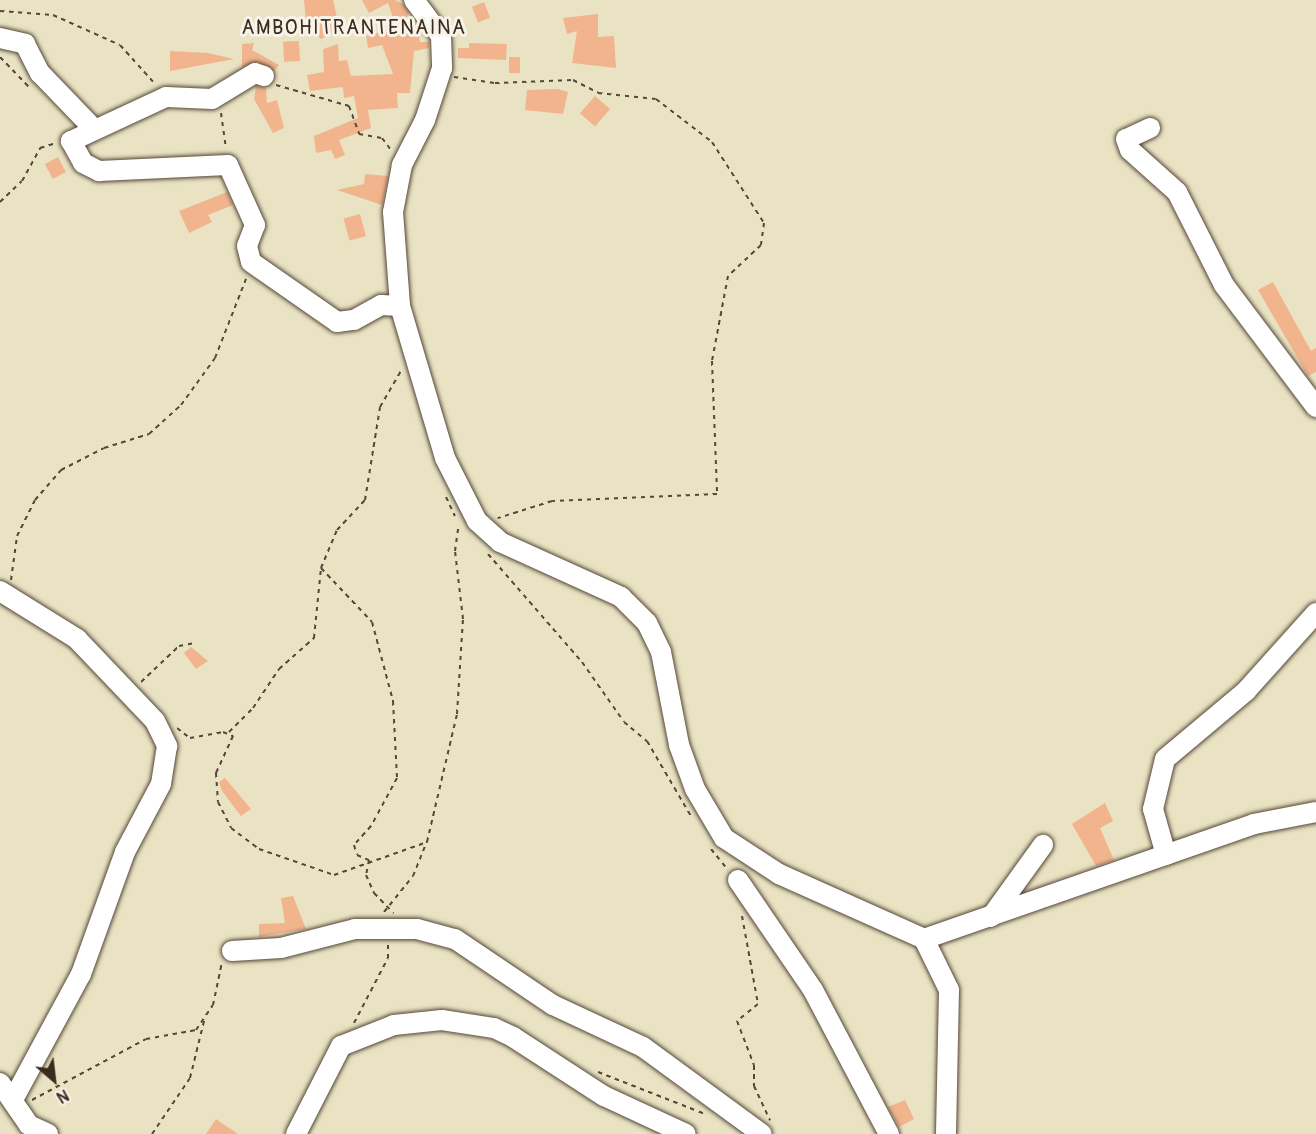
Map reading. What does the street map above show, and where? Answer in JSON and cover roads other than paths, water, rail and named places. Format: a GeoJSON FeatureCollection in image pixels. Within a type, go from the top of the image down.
{"type":"FeatureCollection","features":[{"type":"Feature","properties":{"kind":"street"},"geometry":{"type":"LineString","coordinates":[[414,0],[441,36],[442,68],[425,120],[402,165],[393,212],[400,306],[445,458],[468,524],[518,554],[621,597],[647,623],[661,652],[680,746],[695,789],[724,838],[779,874],[924,939],[949,990],[946,1134]]}},
{"type":"Feature","properties":{"kind":"street"},"geometry":{"type":"LineString","coordinates":[[0,38],[25,44],[40,73],[93,129]]}},
{"type":"Feature","properties":{"kind":"street"},"geometry":{"type":"LineString","coordinates":[[264,76],[255,73],[212,99],[166,97],[71,141],[83,163],[99,171],[228,165],[255,225],[247,246],[251,262],[336,321],[354,320],[381,305],[400,306]]}},
{"type":"Feature","properties":{"kind":"street"},"geometry":{"type":"LineString","coordinates":[[1150,128],[1126,139],[1130,150],[1177,192],[1224,285],[1316,407]]}},
{"type":"Feature","properties":{"kind":"street"},"geometry":{"type":"LineString","coordinates":[[7,594],[77,639],[155,721],[167,746],[161,784],[125,852],[81,974],[13,1100]]}},
{"type":"Feature","properties":{"kind":"street"},"geometry":{"type":"LineString","coordinates":[[1166,855],[1153,809],[1165,759],[1246,691],[1316,613]]}},
{"type":"Feature","properties":{"kind":"street"},"geometry":{"type":"LineString","coordinates":[[924,939],[1254,825],[1316,812]]}},
{"type":"Feature","properties":{"kind":"street"},"geometry":{"type":"LineString","coordinates":[[991,917],[1042,845]]}},
{"type":"Feature","properties":{"kind":"street"},"geometry":{"type":"LineString","coordinates":[[738,880],[813,990],[889,1134]]}},
{"type":"Feature","properties":{"kind":"street"},"geometry":{"type":"LineString","coordinates":[[232,951],[377,930],[417,929],[455,939],[553,1005],[643,1047],[767,1131]]}},
{"type":"Feature","properties":{"kind":"street"},"geometry":{"type":"LineString","coordinates":[[296,1134],[341,1046],[417,1022],[494,1028],[604,1096],[686,1134]]}},
{"type":"Feature","properties":{"kind":"street"},"geometry":{"type":"LineString","coordinates":[[0,1083],[29,1125],[48,1134]]}},
{"type":"Feature","properties":{"kind":"district","name":"AMBOHITRANTENAINA"},"geometry":{"type":"Point","coordinates":[354,27]}}]}
